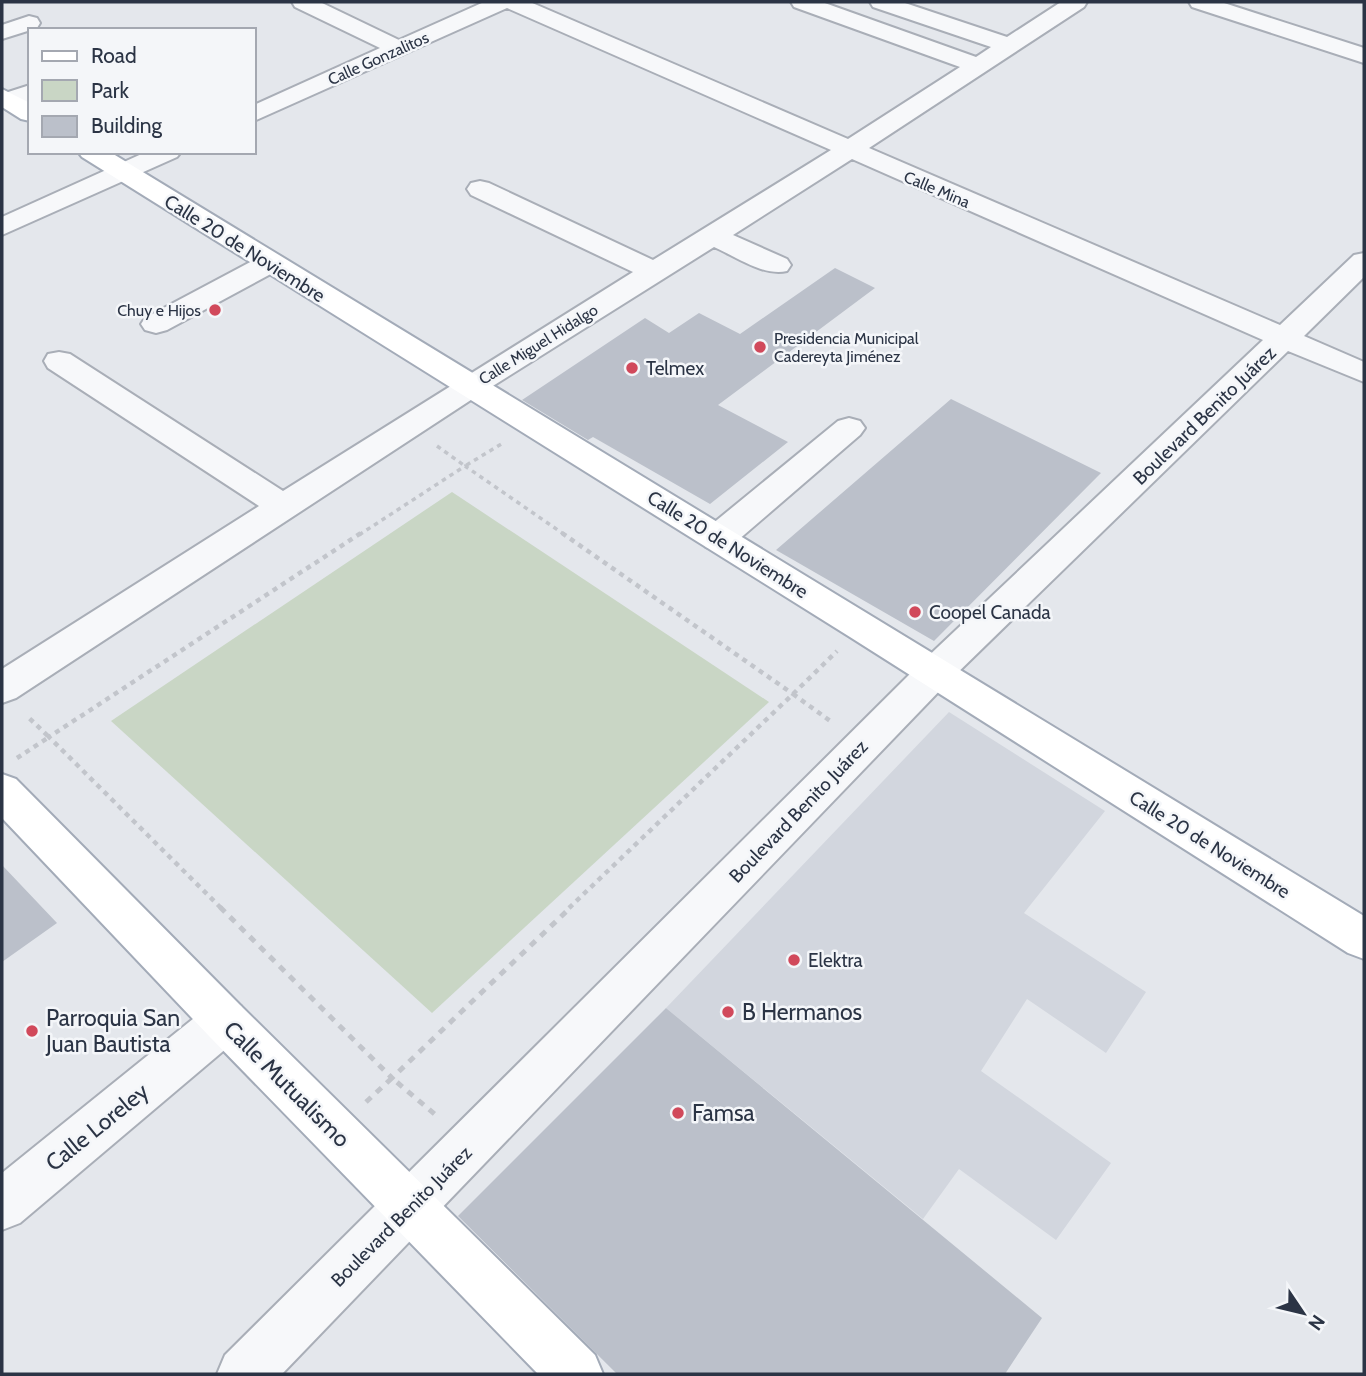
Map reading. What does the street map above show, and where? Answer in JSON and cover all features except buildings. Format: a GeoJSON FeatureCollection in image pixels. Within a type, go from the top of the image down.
{"type":"FeatureCollection","features":[{"type":"Feature","properties":{"kind":"main road"},"geometry":{"type":"LineString","coordinates":[[13,96],[28,112]]}},
{"type":"Feature","properties":{"kind":"main road","name":"Calle 20 de Noviembre"},"geometry":{"type":"LineString","coordinates":[[94,154],[1364,939]]}},
{"type":"Feature","properties":{"kind":"main road","name":"Calle Mutualismo"},"geometry":{"type":"LineString","coordinates":[[6,776],[225,1021],[576,1374]]}},
{"type":"Feature","properties":{"kind":"street"},"geometry":{"type":"LineString","coordinates":[[303,2],[398,48]]}},
{"type":"Feature","properties":{"kind":"street","name":"Calle Gonzalitos"},"geometry":{"type":"LineString","coordinates":[[256,113],[502,2]]}},
{"type":"Feature","properties":{"kind":"street","name":"Calle Mina"},"geometry":{"type":"LineString","coordinates":[[512,2],[1364,373]]}},
{"type":"Feature","properties":{"kind":"street"},"geometry":{"type":"LineString","coordinates":[[802,2],[978,66]]}},
{"type":"Feature","properties":{"kind":"street"},"geometry":{"type":"LineString","coordinates":[[881,2],[1008,45]]}},
{"type":"Feature","properties":{"kind":"street","name":"Calle Miguel Hidalgo"},"geometry":{"type":"LineString","coordinates":[[2,688],[469,387],[849,150],[1076,2]]}},
{"type":"Feature","properties":{"kind":"street"},"geometry":{"type":"LineString","coordinates":[[1200,2],[1364,56]]}},
{"type":"Feature","properties":{"kind":"street"},"geometry":{"type":"LineString","coordinates":[[2,32],[29,23]]}},
{"type":"Feature","properties":{"kind":"street"},"geometry":{"type":"LineString","coordinates":[[2,227],[164,154]]}},
{"type":"Feature","properties":{"kind":"street"},"geometry":{"type":"LineString","coordinates":[[480,189],[655,272]]}},
{"type":"Feature","properties":{"kind":"street"},"geometry":{"type":"LineString","coordinates":[[713,236],[777,265]]}},
{"type":"Feature","properties":{"kind":"street","name":"Boulevard Benito Juárez"},"geometry":{"type":"LineString","coordinates":[[244,1374],[934,673],[1364,261]]}},
{"type":"Feature","properties":{"kind":"street"},"geometry":{"type":"LineString","coordinates":[[156,324],[270,263]]}},
{"type":"Feature","properties":{"kind":"street"},"geometry":{"type":"LineString","coordinates":[[59,361],[284,508]]}},
{"type":"Feature","properties":{"kind":"street"},"geometry":{"type":"LineString","coordinates":[[718,538],[849,428]]}},
{"type":"Feature","properties":{"kind":"street","name":"Calle Loreley"},"geometry":{"type":"LineString","coordinates":[[2,1205],[225,1021]]}},
{"type":"Feature","properties":{"kind":"path"},"geometry":{"type":"LineString","coordinates":[[6,776],[49,737],[466,466],[863,744]]}},
{"type":"Feature","properties":{"kind":"path"},"geometry":{"type":"LineString","coordinates":[[392,1078],[863,627]]}},
{"type":"Feature","properties":{"kind":"path"},"geometry":{"type":"LineString","coordinates":[[49,737],[392,1078],[472,1145]]}},
{"type":"Feature","properties":{"kind":"shaded area"},"geometry":{"type":"Polygon","coordinates":[[[949,712],[1105,811],[1024,913],[1146,992],[1106,1053],[1027,999],[981,1071],[1111,1163],[1056,1240],[959,1169],[923,1219],[666,1008],[949,712]]]}},
{"type":"Feature","properties":{"kind":"green space"},"geometry":{"type":"Polygon","coordinates":[[[452,492],[769,702],[432,1013],[111,721],[452,492]]]}},
{"type":"Feature","properties":{"kind":"place","name":"Chuy e Hijos"},"geometry":{"type":"Point","coordinates":[215,310]}},
{"type":"Feature","properties":{"kind":"place","name":"Presidencia Municipal Cadereyta Jiménez"},"geometry":{"type":"Point","coordinates":[760,347]}},
{"type":"Feature","properties":{"kind":"place","name":"Telmex"},"geometry":{"type":"Point","coordinates":[632,368]}},
{"type":"Feature","properties":{"kind":"place","name":"Coopel Canada"},"geometry":{"type":"Point","coordinates":[915,612]}},
{"type":"Feature","properties":{"kind":"place","name":"Elektra"},"geometry":{"type":"Point","coordinates":[794,960]}},
{"type":"Feature","properties":{"kind":"place","name":"B Hermanos"},"geometry":{"type":"Point","coordinates":[728,1012]}},
{"type":"Feature","properties":{"kind":"place","name":"Parroquia San Juan Bautista"},"geometry":{"type":"Point","coordinates":[32,1031]}},
{"type":"Feature","properties":{"kind":"place","name":"Famsa"},"geometry":{"type":"Point","coordinates":[678,1113]}}]}
